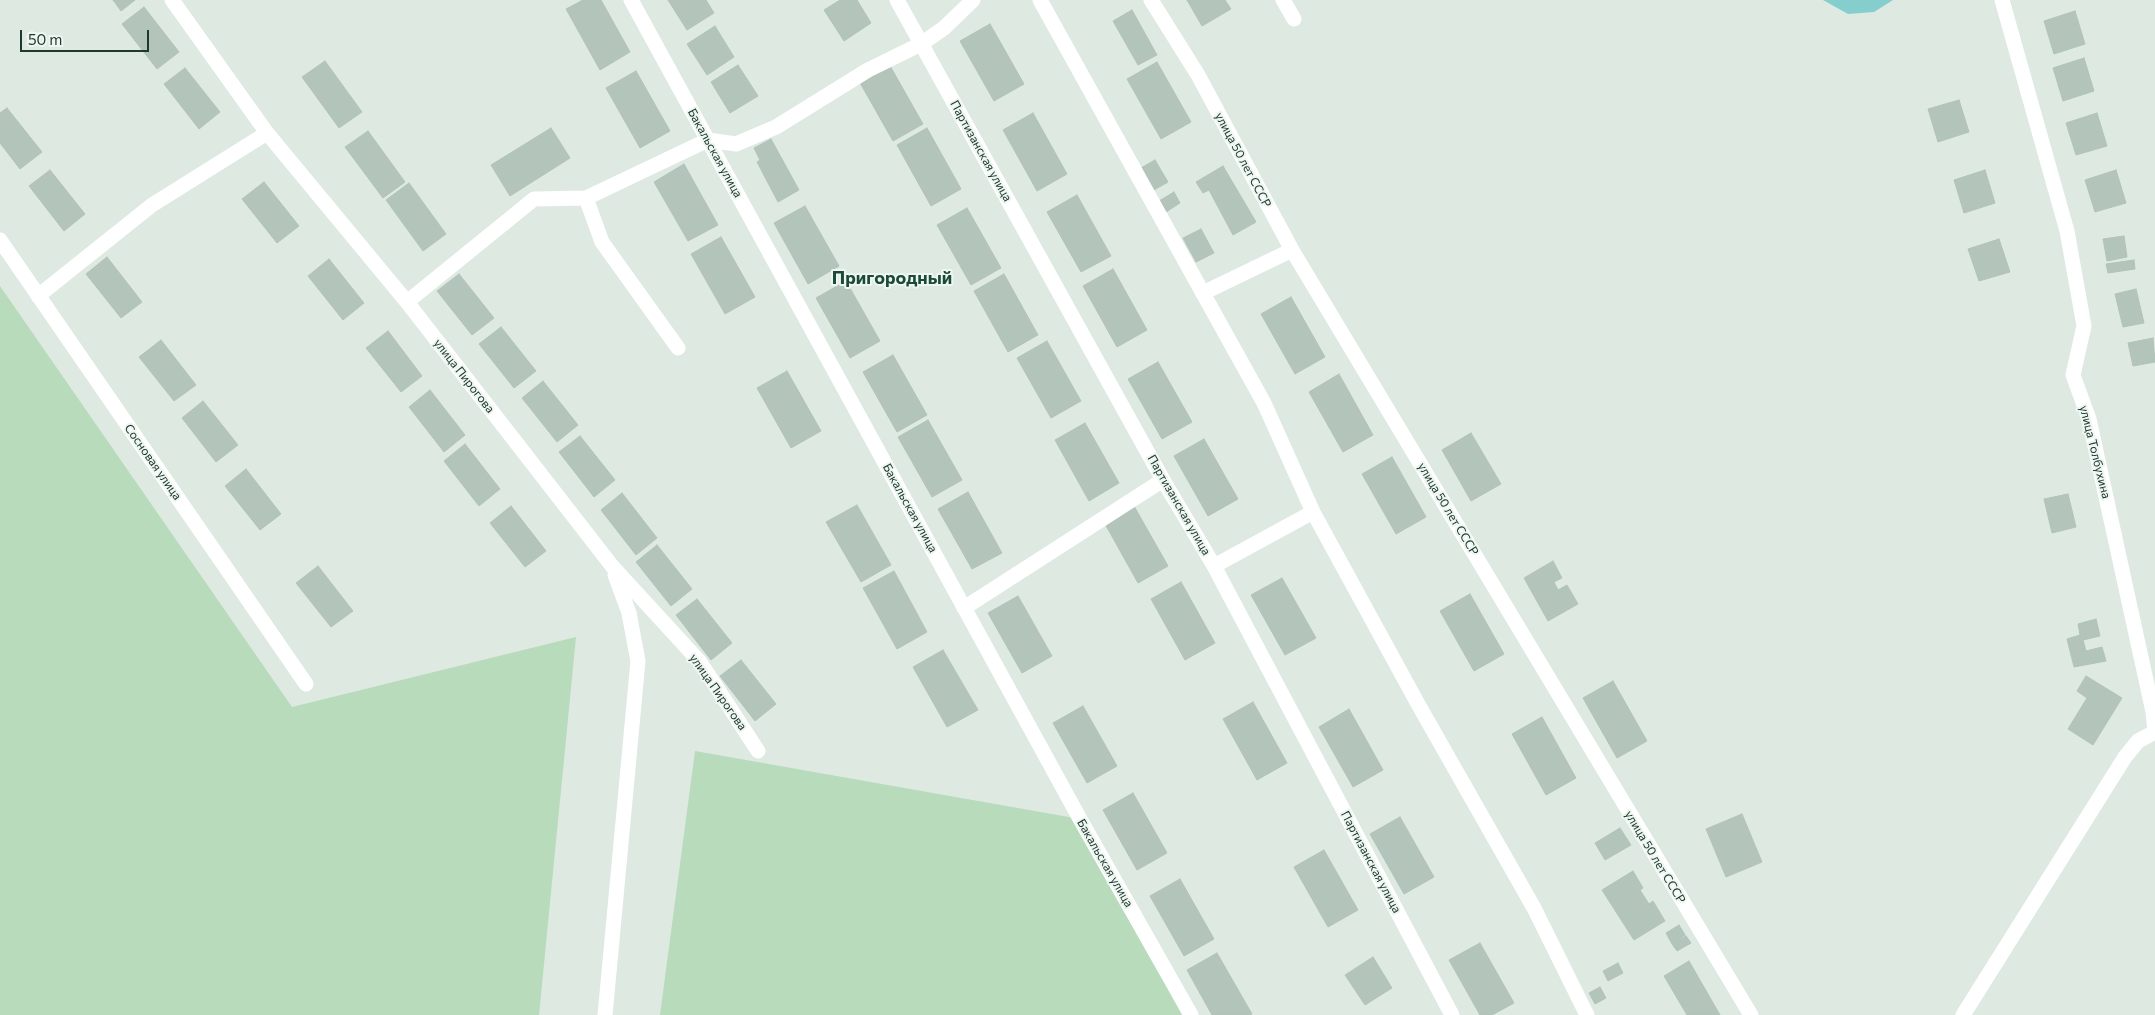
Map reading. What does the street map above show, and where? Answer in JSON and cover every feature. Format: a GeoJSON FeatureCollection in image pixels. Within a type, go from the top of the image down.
{"type":"FeatureCollection","features":[{"type":"Feature","properties":{"kind":"street","name":"улица Пирогова"},"geometry":{"type":"LineString","coordinates":[[172,0],[268,133],[407,302],[612,566],[700,662],[758,751]]}},
{"type":"Feature","properties":{"kind":"street","name":"Бакальская улица"},"geometry":{"type":"LineString","coordinates":[[631,0],[964,608],[1191,1015]]}},
{"type":"Feature","properties":{"kind":"street","name":"Партизанская улица"},"geometry":{"type":"LineString","coordinates":[[897,0],[1163,480],[1214,566],[1452,1015]]}},
{"type":"Feature","properties":{"kind":"street"},"geometry":{"type":"LineString","coordinates":[[407,302],[534,199],[586,198],[708,140],[736,144],[776,127],[868,70],[921,44],[944,28],[974,0]]}},
{"type":"Feature","properties":{"kind":"street"},"geometry":{"type":"LineString","coordinates":[[1040,0],[1264,403],[1313,512],[1418,704],[1534,908],[1587,1015]]}},
{"type":"Feature","properties":{"kind":"street","name":"улица 50 лет СССР"},"geometry":{"type":"LineString","coordinates":[[1151,0],[1198,75],[1292,250],[1751,1015]]}},
{"type":"Feature","properties":{"kind":"street"},"geometry":{"type":"LineString","coordinates":[[1283,0],[1294,19]]}},
{"type":"Feature","properties":{"kind":"street","name":"улица Толбухина"},"geometry":{"type":"LineString","coordinates":[[2002,0],[2067,231],[2084,326],[2073,375],[2089,419],[2153,712],[2155,732]]}},
{"type":"Feature","properties":{"kind":"street"},"geometry":{"type":"LineString","coordinates":[[38,296],[152,205],[268,133]]}},
{"type":"Feature","properties":{"kind":"street"},"geometry":{"type":"LineString","coordinates":[[586,198],[602,242],[678,348]]}},
{"type":"Feature","properties":{"kind":"street","name":"Сосновая улица"},"geometry":{"type":"LineString","coordinates":[[0,240],[306,684]]}},
{"type":"Feature","properties":{"kind":"street"},"geometry":{"type":"LineString","coordinates":[[1203,293],[1292,250]]}},
{"type":"Feature","properties":{"kind":"street"},"geometry":{"type":"LineString","coordinates":[[964,608],[1163,480]]}},
{"type":"Feature","properties":{"kind":"street"},"geometry":{"type":"LineString","coordinates":[[1214,566],[1313,512]]}},
{"type":"Feature","properties":{"kind":"street"},"geometry":{"type":"LineString","coordinates":[[605,1015],[638,661],[629,613],[612,566]]}},
{"type":"Feature","properties":{"kind":"street"},"geometry":{"type":"LineString","coordinates":[[1963,1015],[2125,757],[2138,741],[2155,732]]}},
{"type":"Feature","properties":{"kind":"green space"},"geometry":{"type":"Polygon","coordinates":[[[0,286],[292,707],[576,637],[539,1015],[0,1015],[0,286]]]}},
{"type":"Feature","properties":{"kind":"green space"},"geometry":{"type":"Polygon","coordinates":[[[695,751],[1080,819],[1182,1015],[660,1015],[695,751]]]}},
{"type":"Feature","properties":{"kind":"water"},"geometry":{"type":"Polygon","coordinates":[[[1823,0],[1893,0],[1874,12],[1848,14],[1823,0]]]}},
{"type":"Feature","properties":{"kind":"building"},"geometry":{"type":"Polygon","coordinates":[[[113,0],[135,0],[121,11],[113,0]]]}},
{"type":"Feature","properties":{"kind":"building"},"geometry":{"type":"Polygon","coordinates":[[[583,0],[601,0],[630,52],[600,70],[566,9],[583,0]]]}},
{"type":"Feature","properties":{"kind":"building"},"geometry":{"type":"Polygon","coordinates":[[[668,0],[706,0],[714,13],[687,30],[668,0]]]}},
{"type":"Feature","properties":{"kind":"building"},"geometry":{"type":"Polygon","coordinates":[[[840,0],[857,0],[871,23],[844,41],[824,10],[840,0]]]}},
{"type":"Feature","properties":{"kind":"building"},"geometry":{"type":"Polygon","coordinates":[[[1187,0],[1225,0],[1231,9],[1202,26],[1187,0]]]}},
{"type":"Feature","properties":{"kind":"building"},"geometry":{"type":"Polygon","coordinates":[[[144,7],[179,52],[157,69],[122,24],[144,7]]]}},
{"type":"Feature","properties":{"kind":"building"},"geometry":{"type":"Polygon","coordinates":[[[1132,10],[1157,55],[1138,65],[1113,21],[1132,10]]]}},
{"type":"Feature","properties":{"kind":"building"},"geometry":{"type":"Polygon","coordinates":[[[2075,11],[2085,44],[2054,54],[2044,21],[2075,11]]]}},
{"type":"Feature","properties":{"kind":"building"},"geometry":{"type":"Polygon","coordinates":[[[990,24],[1024,84],[994,101],[960,41],[990,24]]]}},
{"type":"Feature","properties":{"kind":"building"},"geometry":{"type":"Polygon","coordinates":[[[715,26],[734,57],[707,75],[687,44],[715,26]]]}},
{"type":"Feature","properties":{"kind":"building"},"geometry":{"type":"Polygon","coordinates":[[[2084,58],[2094,91],[2063,101],[2053,68],[2084,58]]]}},
{"type":"Feature","properties":{"kind":"building"},"geometry":{"type":"Polygon","coordinates":[[[325,61],[362,112],[339,128],[302,77],[325,61]]]}},
{"type":"Feature","properties":{"kind":"building"},"geometry":{"type":"Polygon","coordinates":[[[1157,62],[1191,122],[1161,139],[1127,79],[1157,62]]]}},
{"type":"Feature","properties":{"kind":"building"},"geometry":{"type":"Polygon","coordinates":[[[889,64],[923,124],[893,141],[859,81],[889,64]]]}},
{"type":"Feature","properties":{"kind":"building"},"geometry":{"type":"Polygon","coordinates":[[[738,65],[758,96],[730,113],[711,82],[738,65]]]}},
{"type":"Feature","properties":{"kind":"building"},"geometry":{"type":"Polygon","coordinates":[[[185,68],[220,112],[199,129],[164,84],[185,68]]]}},
{"type":"Feature","properties":{"kind":"building"},"geometry":{"type":"Polygon","coordinates":[[[636,71],[670,131],[640,148],[606,88],[636,71]]]}},
{"type":"Feature","properties":{"kind":"building"},"geometry":{"type":"Polygon","coordinates":[[[1959,100],[1969,132],[1938,142],[1928,109],[1959,100]]]}},
{"type":"Feature","properties":{"kind":"building"},"geometry":{"type":"Polygon","coordinates":[[[7,108],[42,152],[20,169],[0,143],[0,113],[7,108]]]}},
{"type":"Feature","properties":{"kind":"building"},"geometry":{"type":"Polygon","coordinates":[[[1033,113],[1067,174],[1037,191],[1003,130],[1033,113]]]}},
{"type":"Feature","properties":{"kind":"building"},"geometry":{"type":"Polygon","coordinates":[[[2097,113],[2107,146],[2076,155],[2066,123],[2097,113]]]}},
{"type":"Feature","properties":{"kind":"building"},"geometry":{"type":"Polygon","coordinates":[[[551,128],[570,158],[510,196],[491,165],[551,128]]]}},
{"type":"Feature","properties":{"kind":"building"},"geometry":{"type":"Polygon","coordinates":[[[927,128],[961,189],[931,206],[897,145],[927,128]]]}},
{"type":"Feature","properties":{"kind":"building"},"geometry":{"type":"Polygon","coordinates":[[[368,131],[405,182],[383,198],[345,147],[368,131]]]}},
{"type":"Feature","properties":{"kind":"building"},"geometry":{"type":"Polygon","coordinates":[[[771,139],[799,190],[778,202],[757,162],[760,160],[754,148],[771,139]]]}},
{"type":"Feature","properties":{"kind":"building"},"geometry":{"type":"Polygon","coordinates":[[[1155,160],[1168,182],[1154,190],[1141,168],[1155,160]]]}},
{"type":"Feature","properties":{"kind":"building"},"geometry":{"type":"Polygon","coordinates":[[[684,164],[718,225],[688,241],[654,182],[684,164]]]}},
{"type":"Feature","properties":{"kind":"building"},"geometry":{"type":"Polygon","coordinates":[[[1223,166],[1256,222],[1233,235],[1209,190],[1203,193],[1196,182],[1223,166]]]}},
{"type":"Feature","properties":{"kind":"building"},"geometry":{"type":"Polygon","coordinates":[[[50,170],[85,214],[64,231],[29,186],[50,170]]]}},
{"type":"Feature","properties":{"kind":"building"},"geometry":{"type":"Polygon","coordinates":[[[1985,170],[1995,203],[1964,213],[1954,180],[1985,170]]]}},
{"type":"Feature","properties":{"kind":"building"},"geometry":{"type":"Polygon","coordinates":[[[2116,170],[2126,203],[2095,212],[2085,180],[2116,170]]]}},
{"type":"Feature","properties":{"kind":"building"},"geometry":{"type":"Polygon","coordinates":[[[264,182],[299,226],[277,243],[242,199],[264,182]]]}},
{"type":"Feature","properties":{"kind":"building"},"geometry":{"type":"Polygon","coordinates":[[[409,183],[446,234],[423,251],[386,200],[409,183]]]}},
{"type":"Feature","properties":{"kind":"building"},"geometry":{"type":"Polygon","coordinates":[[[1174,192],[1180,203],[1166,212],[1159,201],[1174,192]]]}},
{"type":"Feature","properties":{"kind":"building"},"geometry":{"type":"Polygon","coordinates":[[[1077,195],[1111,256],[1081,272],[1047,212],[1077,195]]]}},
{"type":"Feature","properties":{"kind":"building"},"geometry":{"type":"Polygon","coordinates":[[[805,206],[839,266],[808,284],[774,223],[805,206]]]}},
{"type":"Feature","properties":{"kind":"building"},"geometry":{"type":"Polygon","coordinates":[[[967,208],[1001,268],[971,285],[937,225],[967,208]]]}},
{"type":"Feature","properties":{"kind":"building"},"geometry":{"type":"Polygon","coordinates":[[[1201,229],[1214,253],[1196,262],[1183,238],[1201,229]]]}},
{"type":"Feature","properties":{"kind":"building"},"geometry":{"type":"Polygon","coordinates":[[[2124,236],[2127,257],[2107,261],[2103,239],[2124,236]]]}},
{"type":"Feature","properties":{"kind":"building"},"geometry":{"type":"Polygon","coordinates":[[[721,237],[755,297],[725,314],[691,254],[721,237]]]}},
{"type":"Feature","properties":{"kind":"building"},"geometry":{"type":"Polygon","coordinates":[[[1999,239],[2010,272],[1979,281],[1968,249],[1999,239]]]}},
{"type":"Feature","properties":{"kind":"building"},"geometry":{"type":"Polygon","coordinates":[[[107,257],[142,302],[121,318],[86,274],[107,257]]]}},
{"type":"Feature","properties":{"kind":"building"},"geometry":{"type":"Polygon","coordinates":[[[329,259],[364,303],[343,320],[308,276],[329,259]]]}},
{"type":"Feature","properties":{"kind":"building"},"geometry":{"type":"Polygon","coordinates":[[[2134,260],[2135,269],[2108,273],[2106,264],[2134,260]]]}},
{"type":"Feature","properties":{"kind":"building"},"geometry":{"type":"Polygon","coordinates":[[[1113,269],[1147,330],[1117,347],[1083,286],[1113,269]]]}},
{"type":"Feature","properties":{"kind":"building"},"geometry":{"type":"Polygon","coordinates":[[[459,274],[494,318],[472,335],[437,291],[459,274]]]}},
{"type":"Feature","properties":{"kind":"building"},"geometry":{"type":"Polygon","coordinates":[[[1004,274],[1038,335],[1008,352],[974,291],[1004,274]]]}},
{"type":"Feature","properties":{"kind":"building"},"geometry":{"type":"Polygon","coordinates":[[[846,281],[880,341],[850,358],[816,298],[846,281]]]}},
{"type":"Feature","properties":{"kind":"building"},"geometry":{"type":"Polygon","coordinates":[[[2136,289],[2144,323],[2123,327],[2115,294],[2136,289]]]}},
{"type":"Feature","properties":{"kind":"building"},"geometry":{"type":"Polygon","coordinates":[[[1291,297],[1325,357],[1295,374],[1261,314],[1291,297]]]}},
{"type":"Feature","properties":{"kind":"building"},"geometry":{"type":"Polygon","coordinates":[[[501,327],[536,371],[514,388],[479,344],[501,327]]]}},
{"type":"Feature","properties":{"kind":"building"},"geometry":{"type":"Polygon","coordinates":[[[388,331],[422,376],[401,392],[366,348],[388,331]]]}},
{"type":"Feature","properties":{"kind":"building"},"geometry":{"type":"Polygon","coordinates":[[[2153,338],[2155,362],[2133,366],[2128,343],[2153,338]]]}},
{"type":"Feature","properties":{"kind":"building"},"geometry":{"type":"Polygon","coordinates":[[[161,340],[196,385],[174,401],[139,357],[161,340]]]}},
{"type":"Feature","properties":{"kind":"building"},"geometry":{"type":"Polygon","coordinates":[[[1047,341],[1081,401],[1051,418],[1017,358],[1047,341]]]}},
{"type":"Feature","properties":{"kind":"building"},"geometry":{"type":"Polygon","coordinates":[[[893,355],[927,415],[897,432],[863,372],[893,355]]]}},
{"type":"Feature","properties":{"kind":"building"},"geometry":{"type":"Polygon","coordinates":[[[1158,362],[1192,422],[1162,439],[1128,379],[1158,362]]]}},
{"type":"Feature","properties":{"kind":"building"},"geometry":{"type":"Polygon","coordinates":[[[787,371],[821,431],[791,448],[757,388],[787,371]]]}},
{"type":"Feature","properties":{"kind":"building"},"geometry":{"type":"Polygon","coordinates":[[[1339,374],[1373,435],[1343,452],[1309,392],[1339,374]]]}},
{"type":"Feature","properties":{"kind":"building"},"geometry":{"type":"Polygon","coordinates":[[[543,381],[578,425],[557,442],[522,398],[543,381]]]}},
{"type":"Feature","properties":{"kind":"building"},"geometry":{"type":"Polygon","coordinates":[[[430,390],[465,435],[444,452],[409,407],[430,390]]]}},
{"type":"Feature","properties":{"kind":"building"},"geometry":{"type":"Polygon","coordinates":[[[203,401],[238,445],[216,462],[182,418],[203,401]]]}},
{"type":"Feature","properties":{"kind":"building"},"geometry":{"type":"Polygon","coordinates":[[[928,420],[962,480],[932,497],[898,437],[928,420]]]}},
{"type":"Feature","properties":{"kind":"building"},"geometry":{"type":"Polygon","coordinates":[[[1085,423],[1119,483],[1089,501],[1055,440],[1085,423]]]}},
{"type":"Feature","properties":{"kind":"building"},"geometry":{"type":"Polygon","coordinates":[[[1471,433],[1501,484],[1471,501],[1442,450],[1471,433]]]}},
{"type":"Feature","properties":{"kind":"building"},"geometry":{"type":"Polygon","coordinates":[[[580,436],[615,480],[594,497],[559,452],[580,436]]]}},
{"type":"Feature","properties":{"kind":"building"},"geometry":{"type":"Polygon","coordinates":[[[1204,439],[1238,499],[1208,516],[1174,456],[1204,439]]]}},
{"type":"Feature","properties":{"kind":"building"},"geometry":{"type":"Polygon","coordinates":[[[465,444],[500,489],[479,506],[444,461],[465,444]]]}},
{"type":"Feature","properties":{"kind":"building"},"geometry":{"type":"Polygon","coordinates":[[[1392,457],[1426,517],[1396,534],[1362,474],[1392,457]]]}},
{"type":"Feature","properties":{"kind":"building"},"geometry":{"type":"Polygon","coordinates":[[[246,469],[281,514],[260,530],[225,486],[246,469]]]}},
{"type":"Feature","properties":{"kind":"building"},"geometry":{"type":"Polygon","coordinates":[[[968,492],[1002,553],[972,569],[938,509],[968,492]]]}},
{"type":"Feature","properties":{"kind":"building"},"geometry":{"type":"Polygon","coordinates":[[[622,493],[657,538],[636,555],[601,510],[622,493]]]}},
{"type":"Feature","properties":{"kind":"building"},"geometry":{"type":"Polygon","coordinates":[[[2068,494],[2076,527],[2052,533],[2044,499],[2068,494]]]}},
{"type":"Feature","properties":{"kind":"building"},"geometry":{"type":"Polygon","coordinates":[[[857,505],[891,565],[861,582],[826,522],[857,505]]]}},
{"type":"Feature","properties":{"kind":"building"},"geometry":{"type":"Polygon","coordinates":[[[511,506],[546,551],[525,567],[490,523],[511,506]]]}},
{"type":"Feature","properties":{"kind":"building"},"geometry":{"type":"Polygon","coordinates":[[[1134,506],[1168,566],[1138,583],[1104,522],[1134,506]]]}},
{"type":"Feature","properties":{"kind":"building"},"geometry":{"type":"Polygon","coordinates":[[[657,545],[692,589],[671,606],[636,562],[657,545]]]}},
{"type":"Feature","properties":{"kind":"building"},"geometry":{"type":"Polygon","coordinates":[[[1553,561],[1562,578],[1554,582],[1558,590],[1567,585],[1578,604],[1548,621],[1524,578],[1553,561]]]}},
{"type":"Feature","properties":{"kind":"building"},"geometry":{"type":"Polygon","coordinates":[[[318,566],[353,611],[331,627],[296,583],[318,566]]]}},
{"type":"Feature","properties":{"kind":"building"},"geometry":{"type":"Polygon","coordinates":[[[894,571],[927,632],[897,649],[863,588],[894,571]]]}},
{"type":"Feature","properties":{"kind":"building"},"geometry":{"type":"Polygon","coordinates":[[[1282,578],[1316,638],[1285,655],[1251,595],[1282,578]]]}},
{"type":"Feature","properties":{"kind":"building"},"geometry":{"type":"Polygon","coordinates":[[[1181,582],[1215,643],[1185,660],[1151,599],[1181,582]]]}},
{"type":"Feature","properties":{"kind":"building"},"geometry":{"type":"Polygon","coordinates":[[[1470,594],[1504,654],[1474,671],[1440,611],[1470,594]]]}},
{"type":"Feature","properties":{"kind":"building"},"geometry":{"type":"Polygon","coordinates":[[[1018,596],[1052,656],[1022,673],[988,613],[1018,596]]]}},
{"type":"Feature","properties":{"kind":"building"},"geometry":{"type":"Polygon","coordinates":[[[697,599],[732,643],[711,660],[676,615],[697,599]]]}},
{"type":"Feature","properties":{"kind":"building"},"geometry":{"type":"Polygon","coordinates":[[[2096,619],[2100,636],[2083,640],[2086,651],[2102,647],[2106,661],[2074,667],[2067,639],[2080,635],[2078,624],[2096,619]]]}},
{"type":"Feature","properties":{"kind":"building"},"geometry":{"type":"Polygon","coordinates":[[[943,650],[978,710],[947,727],[913,667],[943,650]]]}},
{"type":"Feature","properties":{"kind":"building"},"geometry":{"type":"Polygon","coordinates":[[[741,660],[776,704],[755,721],[720,676],[741,660]]]}},
{"type":"Feature","properties":{"kind":"building"},"geometry":{"type":"Polygon","coordinates":[[[2086,676],[2122,698],[2093,745],[2068,729],[2087,698],[2077,691],[2086,676]]]}},
{"type":"Feature","properties":{"kind":"building"},"geometry":{"type":"Polygon","coordinates":[[[1613,681],[1647,741],[1617,758],[1583,698],[1613,681]]]}},
{"type":"Feature","properties":{"kind":"building"},"geometry":{"type":"Polygon","coordinates":[[[1253,702],[1287,763],[1257,780],[1223,719],[1253,702]]]}},
{"type":"Feature","properties":{"kind":"building"},"geometry":{"type":"Polygon","coordinates":[[[1083,706],[1117,766],[1087,783],[1053,723],[1083,706]]]}},
{"type":"Feature","properties":{"kind":"building"},"geometry":{"type":"Polygon","coordinates":[[[1349,709],[1383,770],[1353,787],[1319,727],[1349,709]]]}},
{"type":"Feature","properties":{"kind":"building"},"geometry":{"type":"Polygon","coordinates":[[[1542,717],[1576,778],[1546,795],[1512,734],[1542,717]]]}},
{"type":"Feature","properties":{"kind":"building"},"geometry":{"type":"Polygon","coordinates":[[[1133,793],[1167,853],[1137,870],[1103,810],[1133,793]]]}},
{"type":"Feature","properties":{"kind":"building"},"geometry":{"type":"Polygon","coordinates":[[[1742,814],[1762,862],[1726,877],[1706,829],[1742,814]]]}},
{"type":"Feature","properties":{"kind":"building"},"geometry":{"type":"Polygon","coordinates":[[[1400,817],[1434,877],[1404,894],[1370,834],[1400,817]]]}},
{"type":"Feature","properties":{"kind":"building"},"geometry":{"type":"Polygon","coordinates":[[[1620,828],[1631,845],[1605,860],[1595,843],[1620,828]]]}},
{"type":"Feature","properties":{"kind":"building"},"geometry":{"type":"Polygon","coordinates":[[[1324,850],[1358,910],[1328,927],[1294,867],[1324,850]]]}},
{"type":"Feature","properties":{"kind":"building"},"geometry":{"type":"Polygon","coordinates":[[[1633,871],[1643,888],[1640,890],[1649,904],[1653,901],[1665,921],[1634,940],[1602,890],[1633,871]]]}},
{"type":"Feature","properties":{"kind":"building"},"geometry":{"type":"Polygon","coordinates":[[[1180,879],[1214,939],[1184,956],[1150,896],[1180,879]]]}},
{"type":"Feature","properties":{"kind":"building"},"geometry":{"type":"Polygon","coordinates":[[[1679,925],[1685,935],[1672,944],[1666,933],[1679,925]]]}},
{"type":"Feature","properties":{"kind":"building"},"geometry":{"type":"Polygon","coordinates":[[[1686,936],[1691,943],[1677,951],[1672,944],[1686,936]]]}},
{"type":"Feature","properties":{"kind":"building"},"geometry":{"type":"Polygon","coordinates":[[[1480,943],[1514,1003],[1492,1015],[1480,1015],[1449,960],[1480,943]]]}},
{"type":"Feature","properties":{"kind":"building"},"geometry":{"type":"Polygon","coordinates":[[[1217,953],[1252,1014],[1212,1015],[1187,970],[1217,953]]]}},
{"type":"Feature","properties":{"kind":"building"},"geometry":{"type":"Polygon","coordinates":[[[1373,957],[1392,988],[1365,1005],[1345,975],[1373,957]]]}},
{"type":"Feature","properties":{"kind":"building"},"geometry":{"type":"Polygon","coordinates":[[[1689,961],[1720,1015],[1687,1015],[1664,976],[1689,961]]]}},
{"type":"Feature","properties":{"kind":"building"},"geometry":{"type":"Polygon","coordinates":[[[1618,963],[1623,973],[1608,981],[1603,971],[1618,963]]]}},
{"type":"Feature","properties":{"kind":"building"},"geometry":{"type":"Polygon","coordinates":[[[1600,987],[1606,998],[1595,1004],[1589,993],[1600,987]]]}},
{"type":"Feature","properties":{"kind":"district","name":"Пригородный"},"geometry":{"type":"Point","coordinates":[892,278]}}]}
